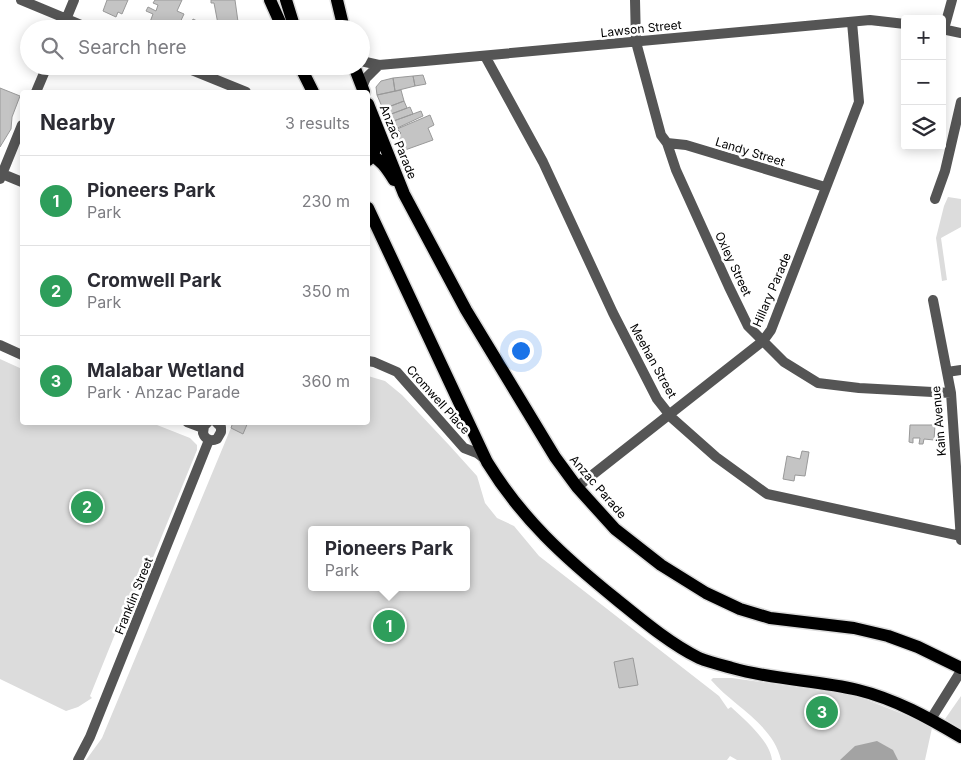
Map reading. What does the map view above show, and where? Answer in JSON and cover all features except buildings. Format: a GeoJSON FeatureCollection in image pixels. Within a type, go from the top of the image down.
{"type":"FeatureCollection","features":[{"type":"Feature","properties":{"kind":"main road"},"geometry":{"type":"LineString","coordinates":[[270,0],[279,20]]}},
{"type":"Feature","properties":{"kind":"main road"},"geometry":{"type":"LineString","coordinates":[[286,0],[292,20]]}},
{"type":"Feature","properties":{"kind":"main road"},"geometry":{"type":"LineString","coordinates":[[337,0],[342,20]]}},
{"type":"Feature","properties":{"kind":"main road"},"geometry":{"type":"LineString","coordinates":[[304,75],[312,90]]}},
{"type":"Feature","properties":{"kind":"main road"},"geometry":{"type":"LineString","coordinates":[[308,75],[312,90]]}},
{"type":"Feature","properties":{"kind":"main road"},"geometry":{"type":"LineString","coordinates":[[357,75],[363,90]]}},
{"type":"Feature","properties":{"kind":"main road","name":"Anzac Parade"},"geometry":{"type":"LineString","coordinates":[[370,111],[404,194],[472,318],[554,456],[594,507],[622,535],[661,565],[706,593],[740,609],[770,618],[854,628],[888,636],[918,647],[961,670]]}},
{"type":"Feature","properties":{"kind":"main road"},"geometry":{"type":"LineString","coordinates":[[370,117],[375,145],[370,155]]}},
{"type":"Feature","properties":{"kind":"main road"},"geometry":{"type":"LineString","coordinates":[[370,158],[384,166],[404,194]]}},
{"type":"Feature","properties":{"kind":"main road"},"geometry":{"type":"LineString","coordinates":[[370,212],[487,462],[516,505],[551,543],[621,602],[684,650],[701,659],[760,674],[858,690],[890,701],[931,719],[961,737]]}},
{"type":"Feature","properties":{"kind":"street"},"geometry":{"type":"LineString","coordinates":[[21,0],[66,19],[74,0]]}},
{"type":"Feature","properties":{"kind":"street","name":"Oxley Street"},"geometry":{"type":"LineString","coordinates":[[635,0],[636,42],[660,135],[667,144],[676,170],[748,326],[784,362],[818,383],[859,388],[951,393]]}},
{"type":"Feature","properties":{"kind":"street"},"geometry":{"type":"LineString","coordinates":[[946,19],[952,0]]}},
{"type":"Feature","properties":{"kind":"street","name":"Lawson Street"},"geometry":{"type":"LineString","coordinates":[[370,62],[379,65],[485,56],[808,24],[870,20],[901,24]]}},
{"type":"Feature","properties":{"kind":"street","name":"Hillary Parade"},"geometry":{"type":"LineString","coordinates":[[577,487],[763,341],[772,330],[859,102],[852,22]]}},
{"type":"Feature","properties":{"kind":"street"},"geometry":{"type":"LineString","coordinates":[[946,30],[961,33]]}},
{"type":"Feature","properties":{"kind":"street","name":"Meehan Street"},"geometry":{"type":"LineString","coordinates":[[485,56],[543,162],[613,313],[658,399],[670,415],[716,457],[767,494],[961,536]]}},
{"type":"Feature","properties":{"kind":"street"},"geometry":{"type":"LineString","coordinates":[[370,74],[379,65]]}},
{"type":"Feature","properties":{"kind":"street"},"geometry":{"type":"LineString","coordinates":[[37,90],[43,75]]}},
{"type":"Feature","properties":{"kind":"street"},"geometry":{"type":"LineString","coordinates":[[204,75],[241,90]]}},
{"type":"Feature","properties":{"kind":"street"},"geometry":{"type":"LineString","coordinates":[[363,90],[366,78],[369,75]]}},
{"type":"Feature","properties":{"kind":"street"},"geometry":{"type":"LineString","coordinates":[[935,199],[946,171],[958,130],[961,102]]}},
{"type":"Feature","properties":{"kind":"street"},"geometry":{"type":"LineString","coordinates":[[20,130],[1,175],[20,181]]}},
{"type":"Feature","properties":{"kind":"street","name":"Landy Street"},"geometry":{"type":"LineString","coordinates":[[667,144],[686,145],[825,187]]}},
{"type":"Feature","properties":{"kind":"street","name":"Kain Avenue"},"geometry":{"type":"LineString","coordinates":[[933,300],[951,393],[961,540]]}},
{"type":"Feature","properties":{"kind":"street"},"geometry":{"type":"LineString","coordinates":[[0,346],[20,354]]}},
{"type":"Feature","properties":{"kind":"street","name":"Cromwell Place"},"geometry":{"type":"LineString","coordinates":[[370,361],[397,372],[464,448],[479,454],[487,462]]}},
{"type":"Feature","properties":{"kind":"street"},"geometry":{"type":"LineString","coordinates":[[947,372],[961,370]]}},
{"type":"Feature","properties":{"kind":"street"},"geometry":{"type":"LineString","coordinates":[[209,440],[204,435],[212,425]]}},
{"type":"Feature","properties":{"kind":"street","name":"Franklin Street"},"geometry":{"type":"LineString","coordinates":[[78,760],[90,738],[209,440],[214,440],[221,435],[221,430],[214,425]]}},
{"type":"Feature","properties":{"kind":"street"},"geometry":{"type":"LineString","coordinates":[[931,719],[961,670]]}},
{"type":"Feature","properties":{"kind":"shaded area"},"geometry":{"type":"Polygon","coordinates":[[[948,197],[961,199],[961,227],[941,238],[947,280],[942,281],[936,238],[948,197]]]}},
{"type":"Feature","properties":{"kind":"shaded area"},"geometry":{"type":"Polygon","coordinates":[[[0,359],[20,368],[20,425],[157,425],[190,438],[197,445],[197,450],[141,587],[130,597],[90,696],[92,698],[78,707],[66,711],[0,679],[0,359]]]}},
{"type":"Feature","properties":{"kind":"shaded area"},"geometry":{"type":"Polygon","coordinates":[[[370,377],[385,381],[402,395],[477,476],[485,503],[497,518],[514,526],[539,556],[719,696],[728,709],[731,707],[762,738],[772,760],[737,760],[730,756],[727,760],[86,760],[102,738],[232,425],[370,425],[370,377]]]}},
{"type":"Feature","properties":{"kind":"shaded area"},"geometry":{"type":"Polygon","coordinates":[[[713,678],[732,678],[857,696],[918,720],[932,728],[925,760],[781,760],[777,747],[770,736],[711,680],[713,678]]]}},
{"type":"Feature","properties":{"kind":"shaded area"},"geometry":{"type":"Polygon","coordinates":[[[961,696],[961,729],[945,719],[961,696]]]}},
{"type":"Feature","properties":{"kind":"shaded area"},"geometry":{"type":"Polygon","coordinates":[[[877,741],[893,750],[898,760],[840,760],[855,746],[877,741]]]}},
{"type":"Feature","properties":{"kind":"place","name":"Cromwell Park"},"geometry":{"type":"Point","coordinates":[87,507]}},
{"type":"Feature","properties":{"kind":"place","name":"Pioneers Park"},"geometry":{"type":"Point","coordinates":[389,626]}},
{"type":"Feature","properties":{"kind":"place","name":"Malabar Wetland"},"geometry":{"type":"Point","coordinates":[822,712]}}]}
